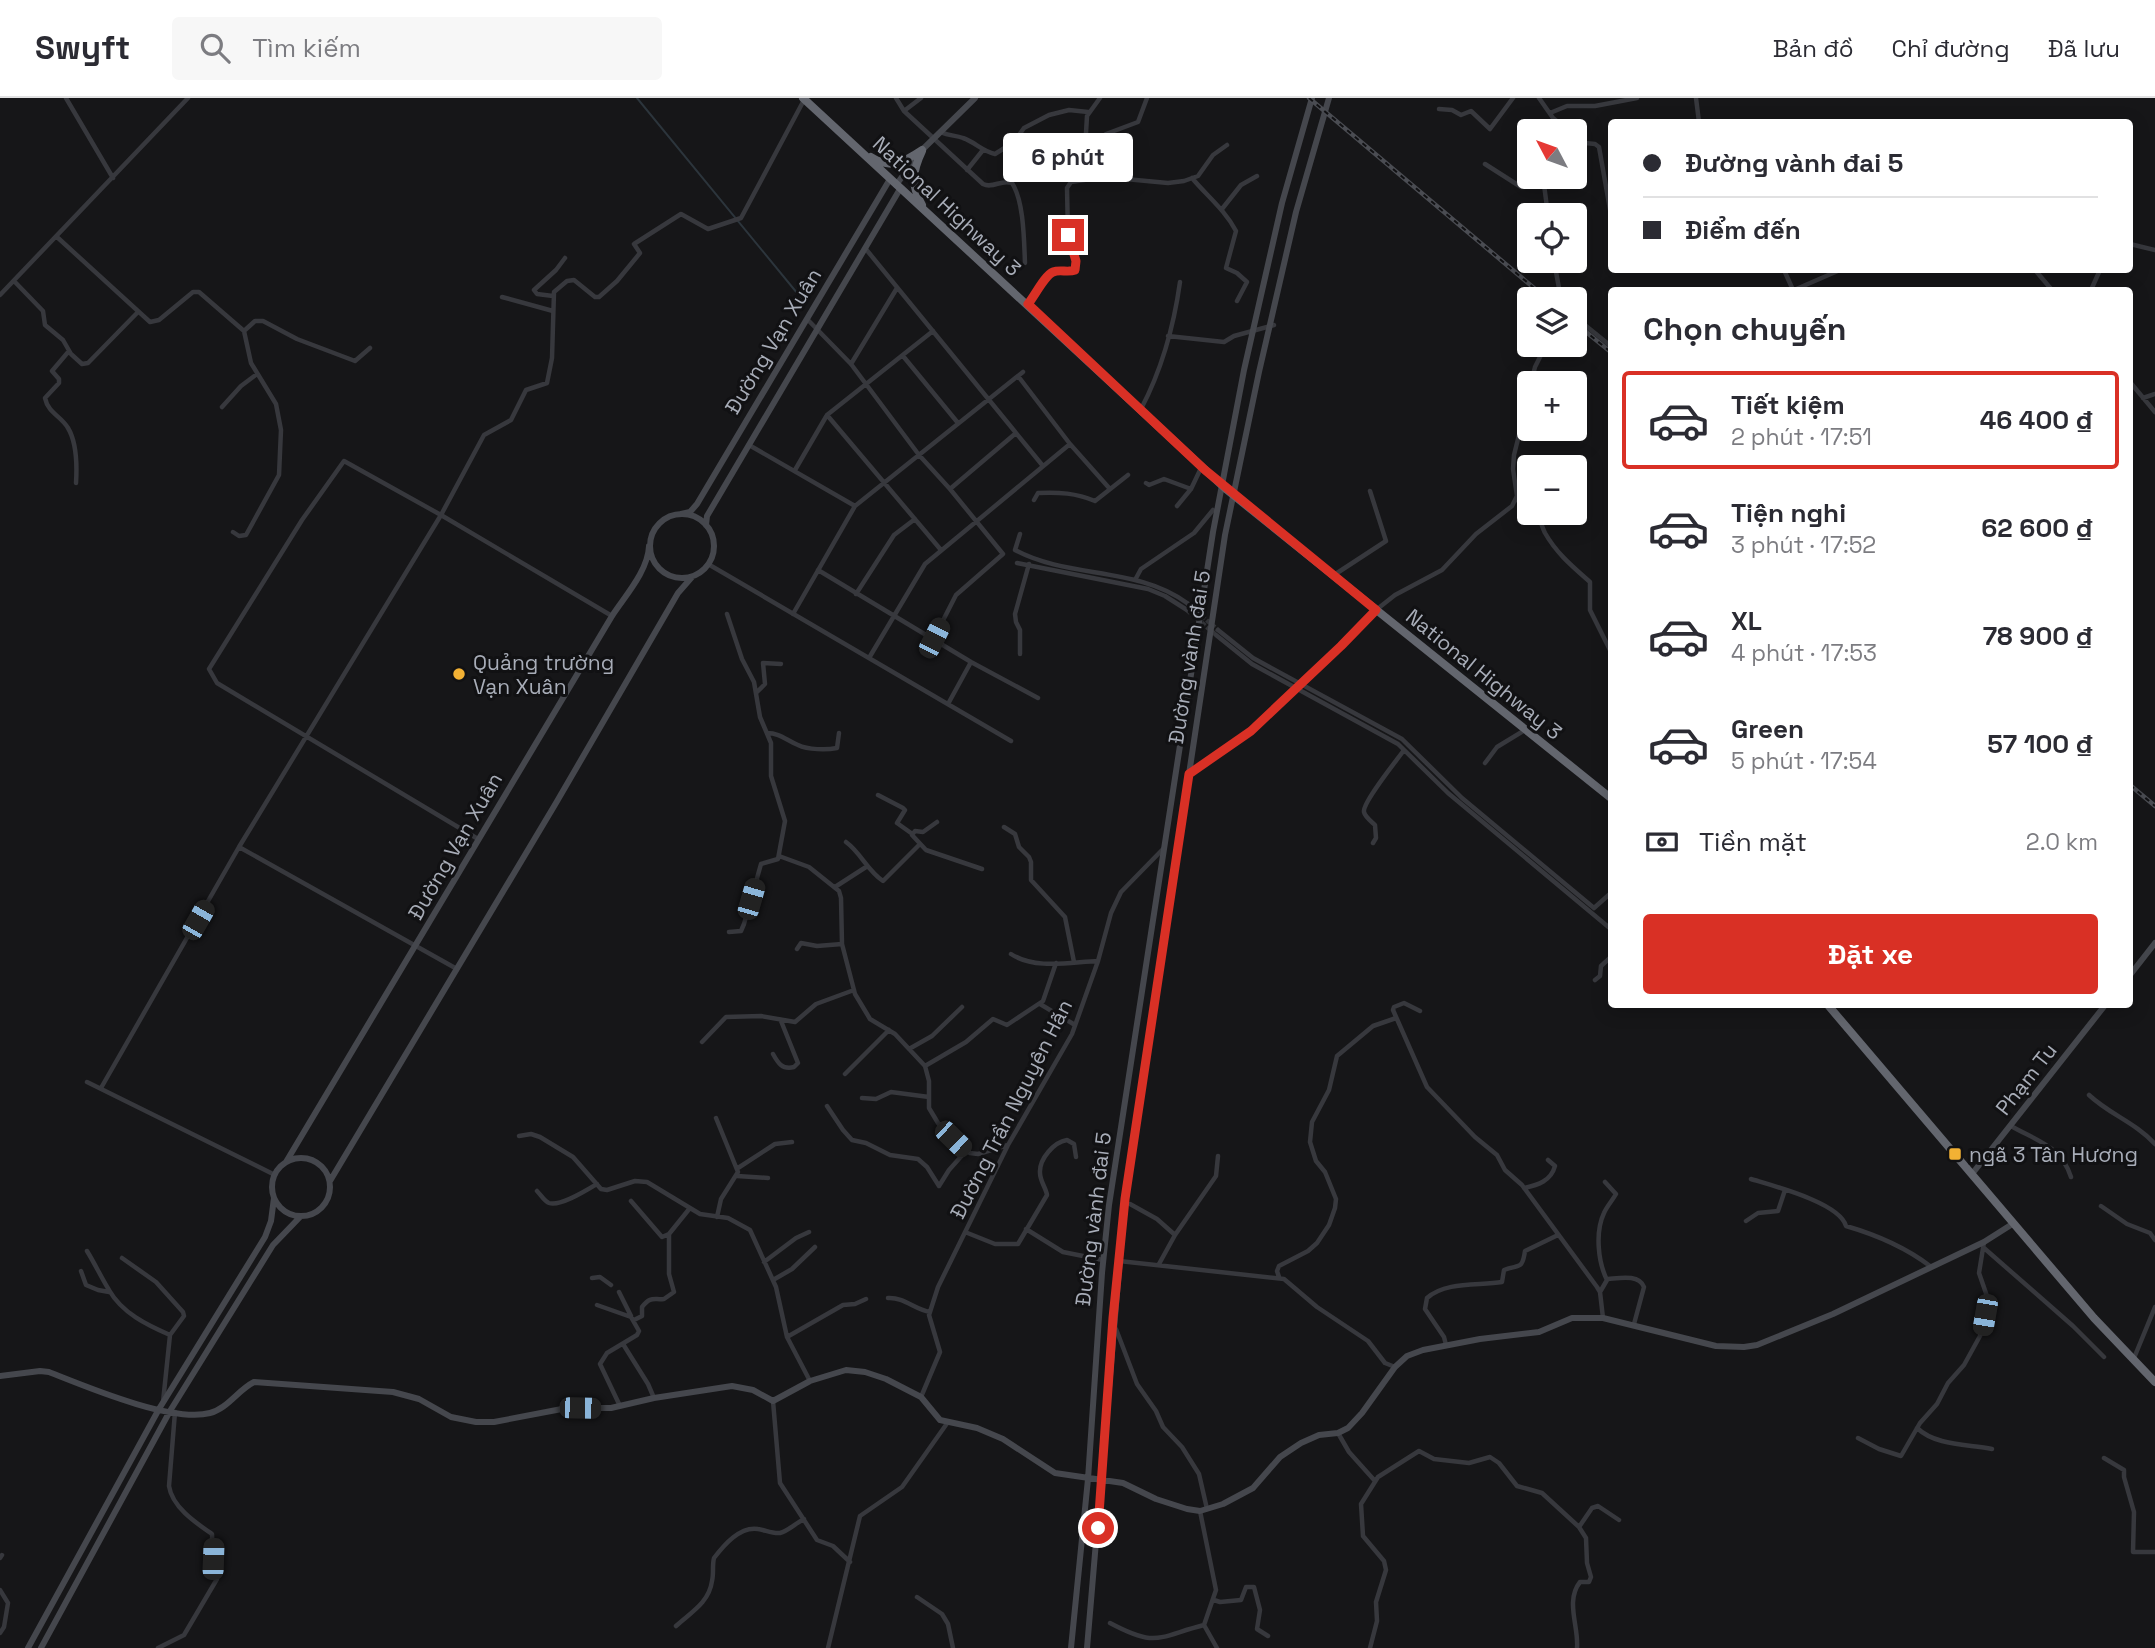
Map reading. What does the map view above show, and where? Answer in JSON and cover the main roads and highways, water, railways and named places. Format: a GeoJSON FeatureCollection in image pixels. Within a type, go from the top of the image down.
{"type":"FeatureCollection","features":[{"type":"Feature","properties":{"kind":"highway","name":"National Highway 3"},"geometry":{"type":"LineString","coordinates":[[804,98],[1202,467],[1608,796]]}},
{"type":"Feature","properties":{"kind":"highway"},"geometry":{"type":"LineString","coordinates":[[856,146],[875,160],[888,164],[899,164],[922,150],[913,171],[913,179],[915,191],[927,213]]}},
{"type":"Feature","properties":{"kind":"highway"},"geometry":{"type":"LineString","coordinates":[[1830,1008],[2094,1318],[2155,1382]]}},
{"type":"Feature","properties":{"kind":"waterway"},"geometry":{"type":"LineString","coordinates":[[637,98],[802,299]]}},
{"type":"Feature","properties":{"kind":"tunnel"},"geometry":{"type":"LineString","coordinates":[[1187,603],[1218,630]]}},
{"type":"Feature","properties":{"kind":"tunnel"},"geometry":{"type":"LineString","coordinates":[[1187,610],[1216,635]]}},
{"type":"Feature","properties":{"kind":"railway"},"geometry":{"type":"LineString","coordinates":[[1309,98],[1533,287]]}},
{"type":"Feature","properties":{"kind":"railway"},"geometry":{"type":"LineString","coordinates":[[1587,333],[1608,350]]}},
{"type":"Feature","properties":{"kind":"railway"},"geometry":{"type":"LineString","coordinates":[[2133,788],[2155,806]]}},
{"type":"Feature","properties":{"kind":"place","name":"Quảng trường Vạn Xuân"},"geometry":{"type":"Point","coordinates":[459,674]}},
{"type":"Feature","properties":{"kind":"place","name":"ngã 3 Tân Hương"},"geometry":{"type":"Point","coordinates":[1955,1154]}}]}
